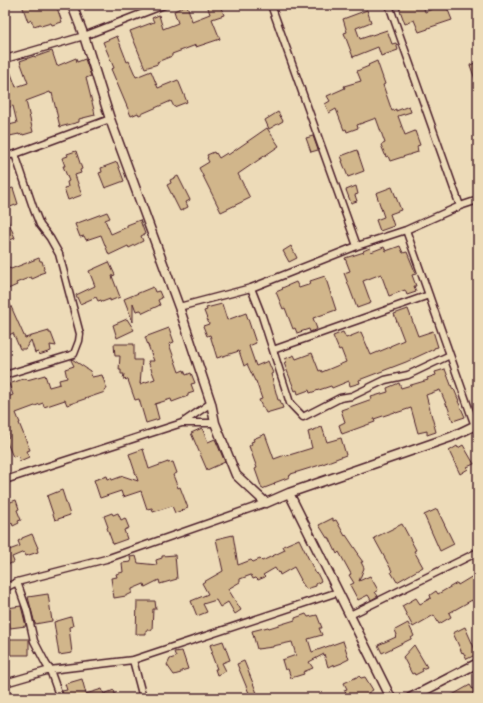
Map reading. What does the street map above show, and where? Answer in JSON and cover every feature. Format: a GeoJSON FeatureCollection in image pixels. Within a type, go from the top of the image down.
{"type":"FeatureCollection","features":[{"type":"Feature","properties":{"kind":"street"},"geometry":{"type":"LineString","coordinates":[[72,5],[84,36],[110,119],[179,307],[211,403],[215,423],[236,475],[266,503]]}},
{"type":"Feature","properties":{"kind":"street"},"geometry":{"type":"LineString","coordinates":[[5,59],[84,36],[164,5]]}},
{"type":"Feature","properties":{"kind":"street"},"geometry":{"type":"LineString","coordinates":[[272,5],[357,246]]}},
{"type":"Feature","properties":{"kind":"street"},"geometry":{"type":"LineString","coordinates":[[389,5],[460,206]]}},
{"type":"Feature","properties":{"kind":"street"},"geometry":{"type":"LineString","coordinates":[[5,156],[15,154],[110,119]]}},
{"type":"Feature","properties":{"kind":"street"},"geometry":{"type":"LineString","coordinates":[[5,375],[74,354],[80,334],[59,254],[50,238],[40,225],[15,154]]}},
{"type":"Feature","properties":{"kind":"street"},"geometry":{"type":"LineString","coordinates":[[179,307],[251,288],[357,246],[406,230],[460,206],[478,200]]}},
{"type":"Feature","properties":{"kind":"street"},"geometry":{"type":"LineString","coordinates":[[5,588],[17,582],[106,559],[266,503],[289,492],[450,437],[477,425],[450,355],[406,230]]}},
{"type":"Feature","properties":{"kind":"street"},"geometry":{"type":"LineString","coordinates":[[251,288],[262,316],[290,402],[294,409],[299,411],[303,417],[340,398],[352,396],[385,380],[408,376],[450,355]]}},
{"type":"Feature","properties":{"kind":"street"},"geometry":{"type":"LineString","coordinates":[[273,350],[429,295]]}},
{"type":"Feature","properties":{"kind":"street"},"geometry":{"type":"LineString","coordinates":[[5,480],[182,423],[211,403]]}},
{"type":"Feature","properties":{"kind":"street"},"geometry":{"type":"LineString","coordinates":[[182,423],[215,423]]}},
{"type":"Feature","properties":{"kind":"street"},"geometry":{"type":"LineString","coordinates":[[289,492],[391,698]]}},
{"type":"Feature","properties":{"kind":"street"},"geometry":{"type":"LineString","coordinates":[[350,616],[478,552]]}},
{"type":"Feature","properties":{"kind":"street"},"geometry":{"type":"LineString","coordinates":[[17,582],[27,610],[34,641],[50,670],[60,698]]}},
{"type":"Feature","properties":{"kind":"street"},"geometry":{"type":"LineString","coordinates":[[5,683],[50,670],[133,660],[338,592]]}},
{"type":"Feature","properties":{"kind":"street"},"geometry":{"type":"LineString","coordinates":[[133,660],[143,698]]}},
{"type":"Feature","properties":{"kind":"street"},"geometry":{"type":"LineString","coordinates":[[410,698],[478,664]]}},
{"type":"Feature","properties":{"kind":"building"},"geometry":{"type":"Polygon","coordinates":[[[22,5],[56,5],[62,22],[52,25],[51,23],[41,26],[40,24],[34,26],[31,20],[28,22],[22,5]]]}},
{"type":"Feature","properties":{"kind":"building"},"geometry":{"type":"Polygon","coordinates":[[[187,5],[192,21],[210,14],[207,5],[220,5],[224,15],[212,19],[220,39],[196,47],[196,45],[172,54],[172,56],[157,62],[158,64],[145,68],[130,31],[154,22],[152,18],[159,15],[163,29],[178,23],[174,11],[187,5]]]}},
{"type":"Feature","properties":{"kind":"building"},"geometry":{"type":"Polygon","coordinates":[[[398,5],[423,5],[425,12],[442,5],[446,5],[452,20],[419,32],[414,20],[405,24],[398,5]]]}},
{"type":"Feature","properties":{"kind":"building"},"geometry":{"type":"Polygon","coordinates":[[[367,10],[371,22],[356,28],[360,39],[387,30],[392,44],[396,43],[398,50],[381,56],[378,47],[353,57],[344,33],[347,32],[343,19],[367,10]]]}},
{"type":"Feature","properties":{"kind":"building"},"geometry":{"type":"Polygon","coordinates":[[[117,36],[127,62],[129,61],[136,77],[151,71],[158,88],[178,80],[187,102],[174,107],[171,101],[139,115],[138,113],[131,116],[111,69],[114,68],[103,42],[117,36]]]}},
{"type":"Feature","properties":{"kind":"building"},"geometry":{"type":"Polygon","coordinates":[[[52,51],[57,66],[76,58],[77,62],[85,59],[91,76],[86,78],[95,115],[79,119],[79,122],[60,127],[52,93],[51,94],[50,92],[26,101],[33,132],[5,137],[5,126],[17,123],[13,106],[7,108],[5,102],[5,63],[7,63],[16,87],[28,83],[20,61],[52,51]]]}},
{"type":"Feature","properties":{"kind":"building"},"geometry":{"type":"Polygon","coordinates":[[[377,61],[392,111],[409,106],[411,112],[398,116],[405,135],[415,131],[420,145],[417,146],[418,152],[390,161],[388,156],[386,157],[381,145],[385,143],[376,118],[357,125],[358,128],[347,132],[346,129],[344,130],[336,109],[329,113],[325,104],[330,101],[327,96],[345,88],[344,86],[361,81],[357,71],[377,61]]]}},
{"type":"Feature","properties":{"kind":"building"},"geometry":{"type":"Polygon","coordinates":[[[478,62],[478,85],[477,85],[470,65],[478,62]]]}},
{"type":"Feature","properties":{"kind":"building"},"geometry":{"type":"Polygon","coordinates":[[[278,112],[283,121],[269,129],[265,120],[278,112]]]}},
{"type":"Feature","properties":{"kind":"building"},"geometry":{"type":"Polygon","coordinates":[[[267,128],[279,146],[238,174],[250,198],[221,212],[199,168],[209,162],[207,155],[214,152],[219,158],[227,153],[228,155],[267,128]]]}},
{"type":"Feature","properties":{"kind":"building"},"geometry":{"type":"Polygon","coordinates":[[[313,136],[318,150],[311,152],[306,138],[313,136]]]}},
{"type":"Feature","properties":{"kind":"building"},"geometry":{"type":"Polygon","coordinates":[[[357,150],[364,171],[348,177],[341,156],[357,150]]]}},
{"type":"Feature","properties":{"kind":"building"},"geometry":{"type":"Polygon","coordinates":[[[76,151],[82,169],[80,170],[81,173],[75,175],[82,195],[68,200],[64,188],[68,187],[67,182],[69,181],[63,166],[65,166],[62,158],[68,156],[67,154],[76,151]]]}},
{"type":"Feature","properties":{"kind":"building"},"geometry":{"type":"Polygon","coordinates":[[[117,162],[124,181],[105,188],[99,173],[102,172],[101,168],[117,162]]]}},
{"type":"Feature","properties":{"kind":"building"},"geometry":{"type":"Polygon","coordinates":[[[178,176],[190,200],[186,202],[188,207],[180,211],[167,185],[171,183],[170,180],[178,176]]]}},
{"type":"Feature","properties":{"kind":"building"},"geometry":{"type":"Polygon","coordinates":[[[356,186],[358,194],[355,195],[357,201],[351,203],[346,190],[356,186]]]}},
{"type":"Feature","properties":{"kind":"building"},"geometry":{"type":"Polygon","coordinates":[[[392,187],[401,210],[390,214],[394,226],[380,231],[376,220],[384,217],[376,193],[392,187]]]}},
{"type":"Feature","properties":{"kind":"building"},"geometry":{"type":"Polygon","coordinates":[[[13,188],[18,204],[5,209],[5,190],[13,188]]]}},
{"type":"Feature","properties":{"kind":"building"},"geometry":{"type":"Polygon","coordinates":[[[107,212],[110,218],[105,220],[111,234],[140,220],[145,234],[141,236],[143,241],[109,255],[101,235],[86,240],[84,236],[80,237],[75,224],[107,212]]]}},
{"type":"Feature","properties":{"kind":"building"},"geometry":{"type":"Polygon","coordinates":[[[5,213],[15,238],[5,242],[5,213]]]}},
{"type":"Feature","properties":{"kind":"building"},"geometry":{"type":"Polygon","coordinates":[[[291,246],[297,258],[289,262],[283,251],[291,246]]]}},
{"type":"Feature","properties":{"kind":"building"},"geometry":{"type":"Polygon","coordinates":[[[400,246],[403,253],[407,252],[416,274],[412,275],[416,286],[414,286],[416,292],[407,295],[405,290],[389,296],[381,274],[363,281],[371,303],[357,308],[344,273],[350,271],[345,258],[364,252],[363,251],[370,248],[371,252],[384,247],[386,251],[400,246]]]}},
{"type":"Feature","properties":{"kind":"building"},"geometry":{"type":"Polygon","coordinates":[[[39,258],[40,261],[42,261],[45,272],[32,279],[31,277],[16,283],[17,285],[8,289],[5,282],[5,270],[39,258]]]}},
{"type":"Feature","properties":{"kind":"building"},"geometry":{"type":"Polygon","coordinates":[[[109,262],[115,275],[112,276],[120,297],[102,302],[101,300],[98,301],[96,297],[80,304],[76,295],[95,286],[89,271],[109,262]]]}},
{"type":"Feature","properties":{"kind":"building"},"geometry":{"type":"Polygon","coordinates":[[[325,276],[336,310],[313,318],[317,329],[310,332],[309,329],[297,333],[295,328],[293,329],[285,308],[283,309],[276,292],[296,282],[299,288],[311,284],[310,281],[325,276]]]}},
{"type":"Feature","properties":{"kind":"building"},"geometry":{"type":"Polygon","coordinates":[[[153,287],[155,292],[159,291],[162,298],[158,300],[160,305],[143,313],[141,310],[136,311],[133,303],[133,322],[124,299],[153,287]]]}},
{"type":"Feature","properties":{"kind":"building"},"geometry":{"type":"Polygon","coordinates":[[[5,293],[25,338],[49,331],[56,346],[50,345],[51,351],[39,355],[38,352],[35,353],[31,340],[25,349],[20,349],[13,333],[5,337],[5,293]]]}},
{"type":"Feature","properties":{"kind":"building"},"geometry":{"type":"Polygon","coordinates":[[[222,304],[227,320],[246,313],[256,343],[249,346],[256,366],[268,361],[273,373],[271,374],[278,400],[280,400],[283,408],[266,413],[259,400],[262,399],[256,381],[247,364],[244,366],[239,351],[217,358],[210,335],[207,336],[203,326],[209,324],[204,311],[207,310],[206,308],[222,304]]]}},
{"type":"Feature","properties":{"kind":"building"},"geometry":{"type":"Polygon","coordinates":[[[408,309],[418,336],[433,331],[438,347],[406,362],[359,380],[360,383],[350,386],[349,381],[332,388],[331,386],[310,393],[309,390],[298,394],[297,390],[295,391],[284,363],[286,362],[285,359],[294,355],[296,359],[312,353],[319,371],[321,370],[322,372],[346,362],[341,349],[339,350],[333,336],[343,332],[346,338],[361,332],[371,355],[404,340],[394,314],[408,309]]]}},
{"type":"Feature","properties":{"kind":"building"},"geometry":{"type":"Polygon","coordinates":[[[127,319],[134,330],[117,338],[113,325],[127,319]]]}},
{"type":"Feature","properties":{"kind":"building"},"geometry":{"type":"Polygon","coordinates":[[[169,328],[174,342],[169,344],[179,372],[184,370],[186,375],[191,373],[195,383],[191,384],[194,392],[172,402],[171,399],[155,404],[159,419],[146,423],[139,399],[135,400],[128,380],[123,379],[124,374],[121,374],[121,370],[119,370],[120,356],[115,356],[114,344],[134,344],[134,360],[142,360],[140,384],[155,379],[148,361],[154,361],[145,337],[169,328]]]}},
{"type":"Feature","properties":{"kind":"building"},"geometry":{"type":"Polygon","coordinates":[[[72,359],[90,371],[92,377],[102,375],[107,389],[104,390],[105,392],[67,405],[65,400],[44,407],[43,403],[16,413],[30,450],[26,451],[29,457],[20,461],[18,455],[13,457],[5,438],[9,437],[5,424],[5,398],[13,395],[9,384],[26,378],[27,380],[45,375],[49,387],[60,384],[59,380],[67,378],[65,369],[74,366],[71,360],[72,359]]]}},
{"type":"Feature","properties":{"kind":"building"},"geometry":{"type":"Polygon","coordinates":[[[445,369],[465,417],[453,421],[440,390],[426,395],[436,432],[427,435],[427,431],[418,433],[411,408],[374,419],[375,422],[342,434],[339,425],[345,422],[341,410],[372,399],[371,397],[388,392],[387,388],[399,383],[401,388],[428,380],[427,378],[436,375],[435,372],[445,369]]]}},
{"type":"Feature","properties":{"kind":"building"},"geometry":{"type":"Polygon","coordinates":[[[322,427],[327,442],[341,438],[346,455],[291,474],[289,476],[290,477],[262,489],[255,469],[257,468],[249,446],[252,444],[251,442],[254,441],[253,439],[265,434],[274,459],[312,448],[308,432],[322,427]]]}},
{"type":"Feature","properties":{"kind":"building"},"geometry":{"type":"Polygon","coordinates":[[[202,428],[208,442],[215,439],[225,462],[207,470],[191,433],[202,428]]]}},
{"type":"Feature","properties":{"kind":"building"},"geometry":{"type":"Polygon","coordinates":[[[463,445],[474,464],[467,467],[468,469],[460,474],[449,451],[457,446],[458,448],[463,445]]]}},
{"type":"Feature","properties":{"kind":"building"},"geometry":{"type":"Polygon","coordinates":[[[143,449],[149,469],[168,462],[173,462],[177,473],[173,475],[178,488],[180,487],[188,508],[175,513],[172,506],[153,512],[152,508],[147,509],[141,491],[123,497],[121,491],[100,498],[94,480],[107,476],[108,479],[111,478],[112,480],[123,476],[138,481],[129,454],[143,449]]]}},
{"type":"Feature","properties":{"kind":"building"},"geometry":{"type":"Polygon","coordinates":[[[62,490],[70,515],[55,520],[47,496],[62,490]]]}},
{"type":"Feature","properties":{"kind":"building"},"geometry":{"type":"Polygon","coordinates":[[[16,500],[19,509],[17,510],[21,520],[13,526],[12,523],[5,526],[5,504],[16,500]]]}},
{"type":"Feature","properties":{"kind":"building"},"geometry":{"type":"Polygon","coordinates":[[[437,509],[454,544],[440,551],[424,515],[437,509]]]}},
{"type":"Feature","properties":{"kind":"building"},"geometry":{"type":"Polygon","coordinates":[[[112,513],[113,515],[118,513],[121,520],[125,518],[129,528],[124,530],[127,539],[113,544],[104,516],[112,513]]]}},
{"type":"Feature","properties":{"kind":"building"},"geometry":{"type":"Polygon","coordinates":[[[333,518],[333,521],[336,520],[363,562],[361,562],[364,568],[359,581],[370,576],[378,590],[375,592],[378,596],[371,600],[368,595],[358,600],[350,585],[354,583],[349,575],[351,574],[339,552],[337,554],[329,537],[327,538],[319,525],[333,518]]]}},
{"type":"Feature","properties":{"kind":"building"},"geometry":{"type":"Polygon","coordinates":[[[402,524],[423,567],[397,582],[374,538],[402,524]]]}},
{"type":"Feature","properties":{"kind":"building"},"geometry":{"type":"Polygon","coordinates":[[[32,534],[38,548],[38,552],[26,556],[24,552],[12,557],[14,562],[5,566],[5,540],[9,550],[20,546],[18,541],[32,534]]]}},
{"type":"Feature","properties":{"kind":"building"},"geometry":{"type":"Polygon","coordinates":[[[233,535],[238,565],[251,560],[253,562],[260,559],[262,561],[285,550],[283,546],[299,539],[321,581],[316,584],[316,586],[306,589],[294,567],[280,575],[275,568],[263,575],[265,577],[258,580],[256,578],[253,579],[251,575],[240,579],[240,582],[228,589],[241,610],[235,614],[228,602],[220,607],[216,600],[203,604],[207,612],[197,616],[191,601],[208,594],[202,583],[223,571],[216,539],[233,535]]]}},
{"type":"Feature","properties":{"kind":"building"},"geometry":{"type":"Polygon","coordinates":[[[175,555],[177,579],[160,584],[159,580],[145,587],[144,584],[132,589],[132,593],[126,596],[114,598],[111,578],[117,577],[116,574],[123,572],[122,563],[131,562],[130,557],[136,556],[138,563],[157,565],[156,560],[162,558],[162,556],[175,555]]]}},
{"type":"Feature","properties":{"kind":"building"},"geometry":{"type":"Polygon","coordinates":[[[473,576],[474,579],[478,576],[478,611],[472,600],[449,613],[451,617],[439,624],[434,615],[413,627],[402,606],[416,598],[420,604],[431,598],[430,595],[436,591],[438,594],[473,576]]]}},
{"type":"Feature","properties":{"kind":"building"},"geometry":{"type":"Polygon","coordinates":[[[48,594],[52,621],[35,624],[28,597],[48,594]]]}},
{"type":"Feature","properties":{"kind":"building"},"geometry":{"type":"Polygon","coordinates":[[[137,601],[155,601],[156,609],[153,609],[152,630],[146,630],[146,634],[136,634],[137,601]]]}},
{"type":"Feature","properties":{"kind":"building"},"geometry":{"type":"Polygon","coordinates":[[[21,606],[26,626],[10,628],[7,608],[21,606]]]}},
{"type":"Feature","properties":{"kind":"building"},"geometry":{"type":"Polygon","coordinates":[[[306,614],[308,617],[317,615],[322,628],[319,628],[322,635],[308,639],[312,652],[343,641],[349,659],[342,663],[334,666],[334,664],[328,667],[324,654],[309,662],[313,668],[303,672],[304,674],[291,678],[288,669],[285,670],[282,660],[296,655],[292,642],[257,649],[252,631],[269,628],[295,620],[295,618],[306,614]]]}},
{"type":"Feature","properties":{"kind":"building"},"geometry":{"type":"Polygon","coordinates":[[[71,617],[73,626],[69,627],[72,653],[59,655],[54,622],[71,617]]]}},
{"type":"Feature","properties":{"kind":"building"},"geometry":{"type":"Polygon","coordinates":[[[408,623],[414,636],[411,639],[382,653],[378,645],[396,637],[395,636],[397,635],[395,630],[408,623]]]}},
{"type":"Feature","properties":{"kind":"building"},"geometry":{"type":"Polygon","coordinates":[[[465,627],[477,654],[467,659],[463,652],[462,653],[453,633],[465,627]]]}},
{"type":"Feature","properties":{"kind":"building"},"geometry":{"type":"Polygon","coordinates":[[[10,639],[29,639],[29,655],[10,655],[10,639]]]}},
{"type":"Feature","properties":{"kind":"building"},"geometry":{"type":"Polygon","coordinates":[[[223,641],[230,660],[222,663],[226,671],[217,675],[215,669],[217,669],[211,653],[213,653],[210,645],[223,641]]]}},
{"type":"Feature","properties":{"kind":"building"},"geometry":{"type":"Polygon","coordinates":[[[414,645],[427,667],[415,675],[414,673],[412,674],[403,657],[414,645]]]}},
{"type":"Feature","properties":{"kind":"building"},"geometry":{"type":"Polygon","coordinates":[[[182,651],[188,669],[174,675],[167,665],[170,659],[176,657],[174,652],[182,651]]]}},
{"type":"Feature","properties":{"kind":"building"},"geometry":{"type":"Polygon","coordinates":[[[244,661],[259,698],[251,698],[237,664],[244,661]]]}},
{"type":"Feature","properties":{"kind":"building"},"geometry":{"type":"Polygon","coordinates":[[[359,676],[361,678],[365,677],[373,690],[368,693],[371,696],[367,698],[349,698],[344,690],[347,689],[344,683],[359,676]]]}},
{"type":"Feature","properties":{"kind":"building"},"geometry":{"type":"Polygon","coordinates":[[[82,679],[86,694],[102,689],[104,694],[114,690],[116,698],[64,698],[62,691],[67,690],[65,684],[82,679]]]}},
{"type":"Feature","properties":{"kind":"building"},"geometry":{"type":"Polygon","coordinates":[[[470,685],[476,698],[447,698],[470,685]]]}}]}
